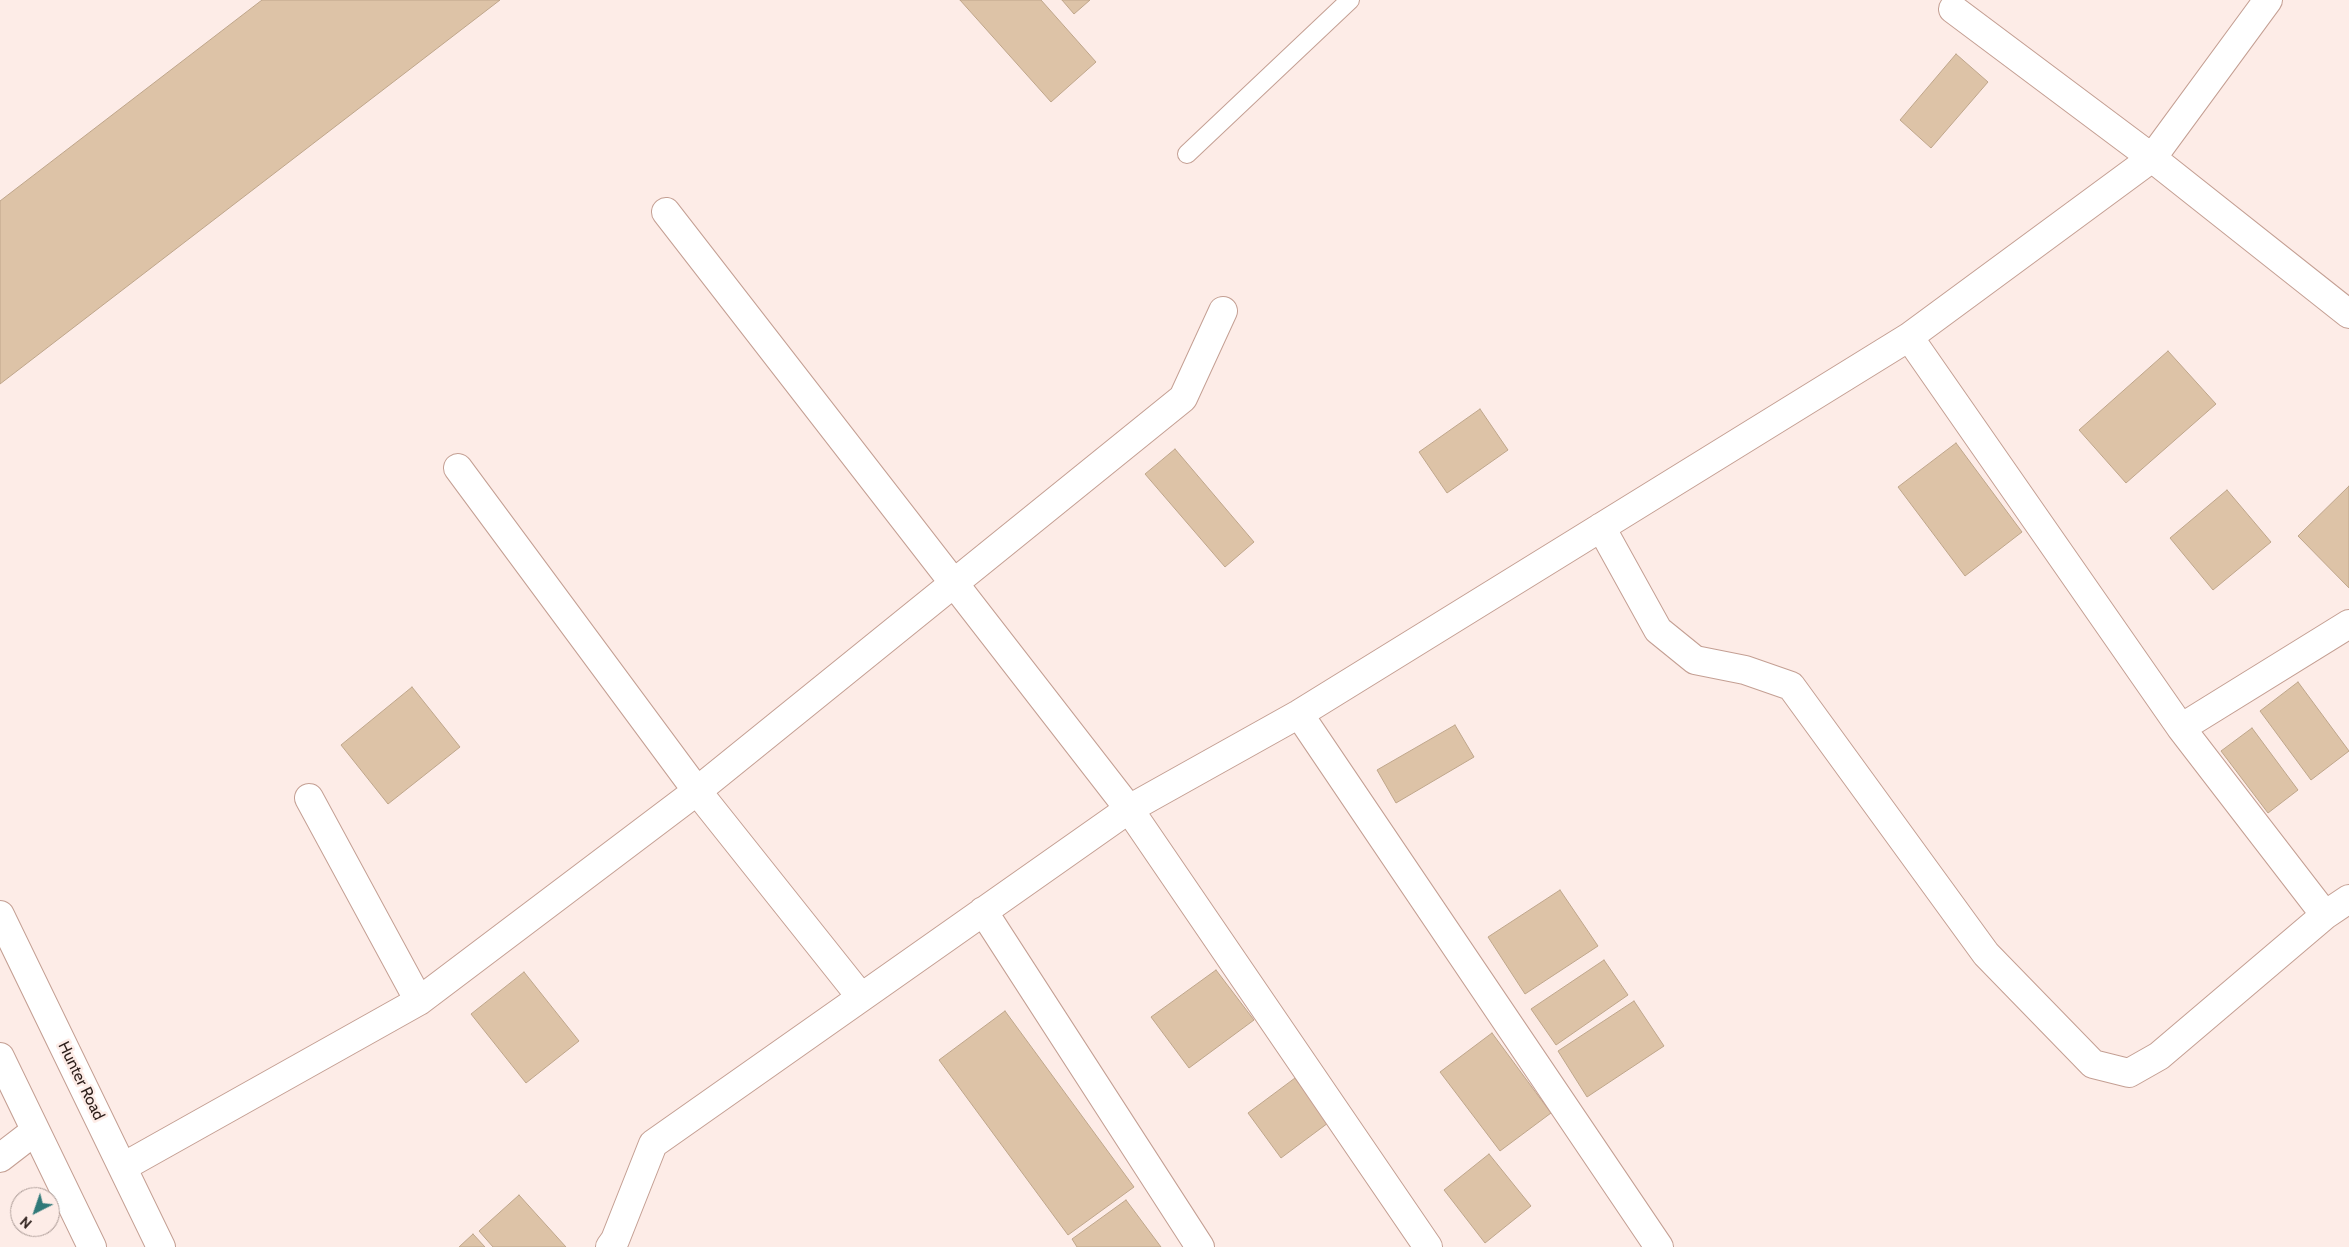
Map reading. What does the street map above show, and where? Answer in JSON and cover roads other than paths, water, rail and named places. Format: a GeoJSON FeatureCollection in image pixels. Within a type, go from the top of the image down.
{"type":"FeatureCollection","features":[{"type":"Feature","properties":{"kind":"street"},"geometry":{"type":"LineString","coordinates":[[615,1245],[653,1144],[1129,808],[1299,714],[1909,337],[2152,158],[2268,0]]}},
{"type":"Feature","properties":{"kind":"street"},"geometry":{"type":"LineString","coordinates":[[1953,9],[2152,158],[2349,314]]}},
{"type":"Feature","properties":{"kind":"street"},"geometry":{"type":"LineString","coordinates":[[666,212],[1129,808],[1428,1247]]}},
{"type":"Feature","properties":{"kind":"street"},"geometry":{"type":"LineString","coordinates":[[123,1167],[419,1001],[697,791],[1183,398],[1223,310]]}},
{"type":"Feature","properties":{"kind":"street"},"geometry":{"type":"LineString","coordinates":[[1909,337],[2182,728],[2325,915]]}},
{"type":"Feature","properties":{"kind":"street"},"geometry":{"type":"LineString","coordinates":[[458,468],[697,791],[861,998]]}},
{"type":"Feature","properties":{"kind":"street"},"geometry":{"type":"LineString","coordinates":[[1601,527],[1658,630],[1695,660],[1745,670],[1791,686],[1986,954],[2093,1064],[2129,1073],[2159,1056],[2325,915],[2349,899]]}},
{"type":"Feature","properties":{"kind":"street"},"geometry":{"type":"LineString","coordinates":[[2182,728],[2349,624]]}},
{"type":"Feature","properties":{"kind":"street"},"geometry":{"type":"LineString","coordinates":[[1299,714],[1659,1247]]}},
{"type":"Feature","properties":{"kind":"street"},"geometry":{"type":"LineString","coordinates":[[309,798],[419,1001]]}},
{"type":"Feature","properties":{"kind":"street"},"geometry":{"type":"LineString","coordinates":[[983,911],[1200,1247]]}},
{"type":"Feature","properties":{"kind":"street","name":"Hunter Road"},"geometry":{"type":"LineString","coordinates":[[0,915],[161,1247]]}},
{"type":"Feature","properties":{"kind":"street"},"geometry":{"type":"LineString","coordinates":[[0,1057],[92,1247]]}},
{"type":"Feature","properties":{"kind":"street"},"geometry":{"type":"LineString","coordinates":[[0,1158],[35,1131]]}},
{"type":"Feature","properties":{"kind":"lane"},"geometry":{"type":"LineString","coordinates":[[1187,154],[1350,0]]}}]}
